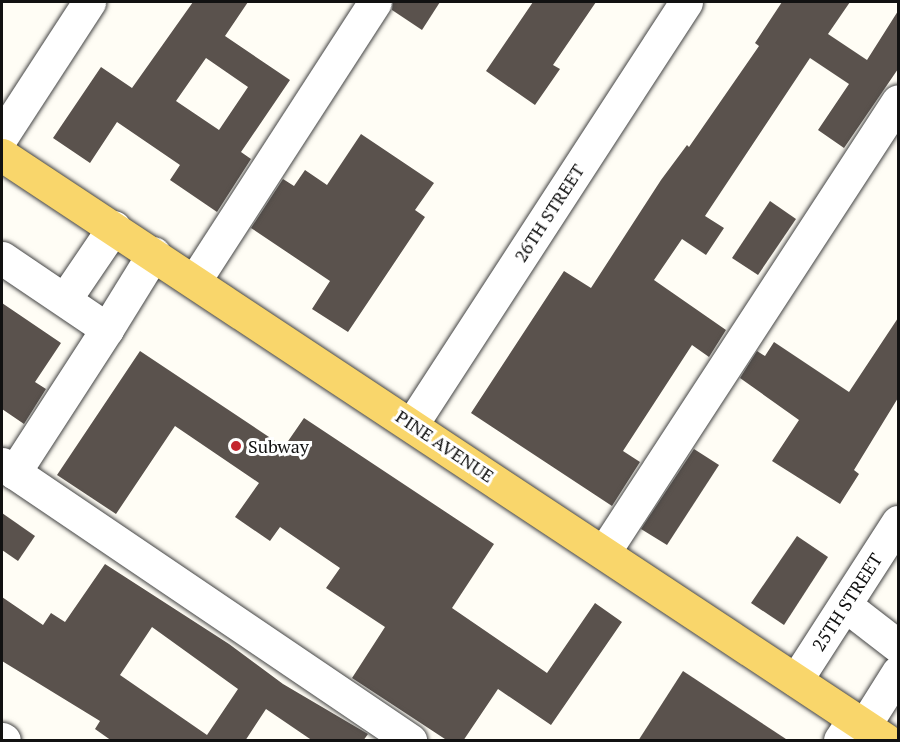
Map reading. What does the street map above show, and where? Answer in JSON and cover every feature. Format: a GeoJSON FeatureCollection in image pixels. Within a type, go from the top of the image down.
{"type":"FeatureCollection","features":[{"type":"Feature","properties":{"kind":"main road","name":"PINE AVENUE"},"geometry":{"type":"LineString","coordinates":[[2,155],[195,280],[604,552],[796,681],[861,731]]}},
{"type":"Feature","properties":{"kind":"street"},"geometry":{"type":"LineString","coordinates":[[2,136],[89,2]]}},
{"type":"Feature","properties":{"kind":"street"},"geometry":{"type":"LineString","coordinates":[[195,280],[375,2]]}},
{"type":"Feature","properties":{"kind":"street","name":"26TH STREET"},"geometry":{"type":"LineString","coordinates":[[412,424],[686,2]]}},
{"type":"Feature","properties":{"kind":"street"},"geometry":{"type":"LineString","coordinates":[[604,552],[898,101]]}},
{"type":"Feature","properties":{"kind":"street"},"geometry":{"type":"LineString","coordinates":[[64,299],[114,227]]}},
{"type":"Feature","properties":{"kind":"street"},"geometry":{"type":"LineString","coordinates":[[154,253],[107,328],[8,469],[410,741]]}},
{"type":"Feature","properties":{"kind":"street"},"geometry":{"type":"LineString","coordinates":[[2,258],[107,328]]}},
{"type":"Feature","properties":{"kind":"street","name":"25TH STREET"},"geometry":{"type":"LineString","coordinates":[[796,681],[898,522]]}},
{"type":"Feature","properties":{"kind":"street"},"geometry":{"type":"LineString","coordinates":[[845,605],[898,646]]}},
{"type":"Feature","properties":{"kind":"street"},"geometry":{"type":"LineString","coordinates":[[861,731],[898,672]]}},
{"type":"Feature","properties":{"kind":"building"},"geometry":{"type":"Polygon","coordinates":[[[193,2],[248,2],[225,36],[290,80],[241,152],[251,159],[217,212],[170,180],[180,165],[117,122],[90,163],[53,138],[101,67],[132,88],[193,2]],[[206,58],[176,101],[219,130],[248,87],[206,58]]]}},
{"type":"Feature","properties":{"kind":"building"},"geometry":{"type":"Polygon","coordinates":[[[393,2],[440,2],[422,30],[392,10],[393,2]]]}},
{"type":"Feature","properties":{"kind":"building"},"geometry":{"type":"Polygon","coordinates":[[[533,2],[596,2],[553,65],[560,69],[535,105],[486,71],[533,2]]]}},
{"type":"Feature","properties":{"kind":"building"},"geometry":{"type":"Polygon","coordinates":[[[782,2],[850,2],[828,34],[867,60],[898,11],[898,69],[844,148],[818,130],[849,84],[810,58],[705,216],[724,228],[706,255],[682,239],[654,280],[726,330],[709,357],[692,345],[623,451],[640,462],[612,506],[471,413],[564,271],[591,288],[661,180],[687,145],[689,147],[759,46],[755,43],[782,2]]]}},
{"type":"Feature","properties":{"kind":"building"},"geometry":{"type":"Polygon","coordinates":[[[361,134],[434,183],[415,210],[425,217],[348,332],[312,309],[330,281],[251,228],[283,179],[294,186],[305,170],[327,185],[361,134]]]}},
{"type":"Feature","properties":{"kind":"building"},"geometry":{"type":"Polygon","coordinates":[[[770,201],[796,219],[758,275],[732,258],[770,201]]]}},
{"type":"Feature","properties":{"kind":"building"},"geometry":{"type":"Polygon","coordinates":[[[2,303],[61,343],[35,382],[46,389],[24,424],[2,409],[2,303]]]}},
{"type":"Feature","properties":{"kind":"building"},"geometry":{"type":"Polygon","coordinates":[[[898,318],[898,398],[854,470],[859,474],[840,504],[772,461],[799,420],[740,378],[757,351],[765,356],[774,342],[849,392],[898,318]]]}},
{"type":"Feature","properties":{"kind":"building"},"geometry":{"type":"Polygon","coordinates":[[[140,351],[284,447],[304,418],[494,544],[452,608],[547,673],[595,603],[622,622],[551,725],[498,689],[463,741],[448,741],[352,678],[385,627],[326,588],[340,568],[280,527],[270,541],[235,517],[259,483],[175,426],[116,514],[57,475],[140,351]]]}},
{"type":"Feature","properties":{"kind":"building"},"geometry":{"type":"Polygon","coordinates":[[[694,449],[719,465],[667,545],[641,529],[694,449]]]}},
{"type":"Feature","properties":{"kind":"building"},"geometry":{"type":"Polygon","coordinates":[[[2,513],[35,536],[18,561],[2,550],[2,513]]]}},
{"type":"Feature","properties":{"kind":"building"},"geometry":{"type":"Polygon","coordinates":[[[797,536],[828,557],[784,625],[751,603],[797,536]]]}},
{"type":"Feature","properties":{"kind":"building"},"geometry":{"type":"Polygon","coordinates":[[[105,564],[229,644],[283,684],[368,734],[363,741],[313,741],[266,709],[245,741],[112,741],[95,729],[100,721],[2,661],[2,597],[43,625],[51,613],[65,622],[105,564]],[[152,627],[120,675],[207,735],[238,689],[152,627]]]}},
{"type":"Feature","properties":{"kind":"building"},"geometry":{"type":"Polygon","coordinates":[[[683,671],[789,741],[638,741],[683,671]]]}},
{"type":"Feature","properties":{"kind":"place","name":"Subway"},"geometry":{"type":"Point","coordinates":[236,446]}}]}
